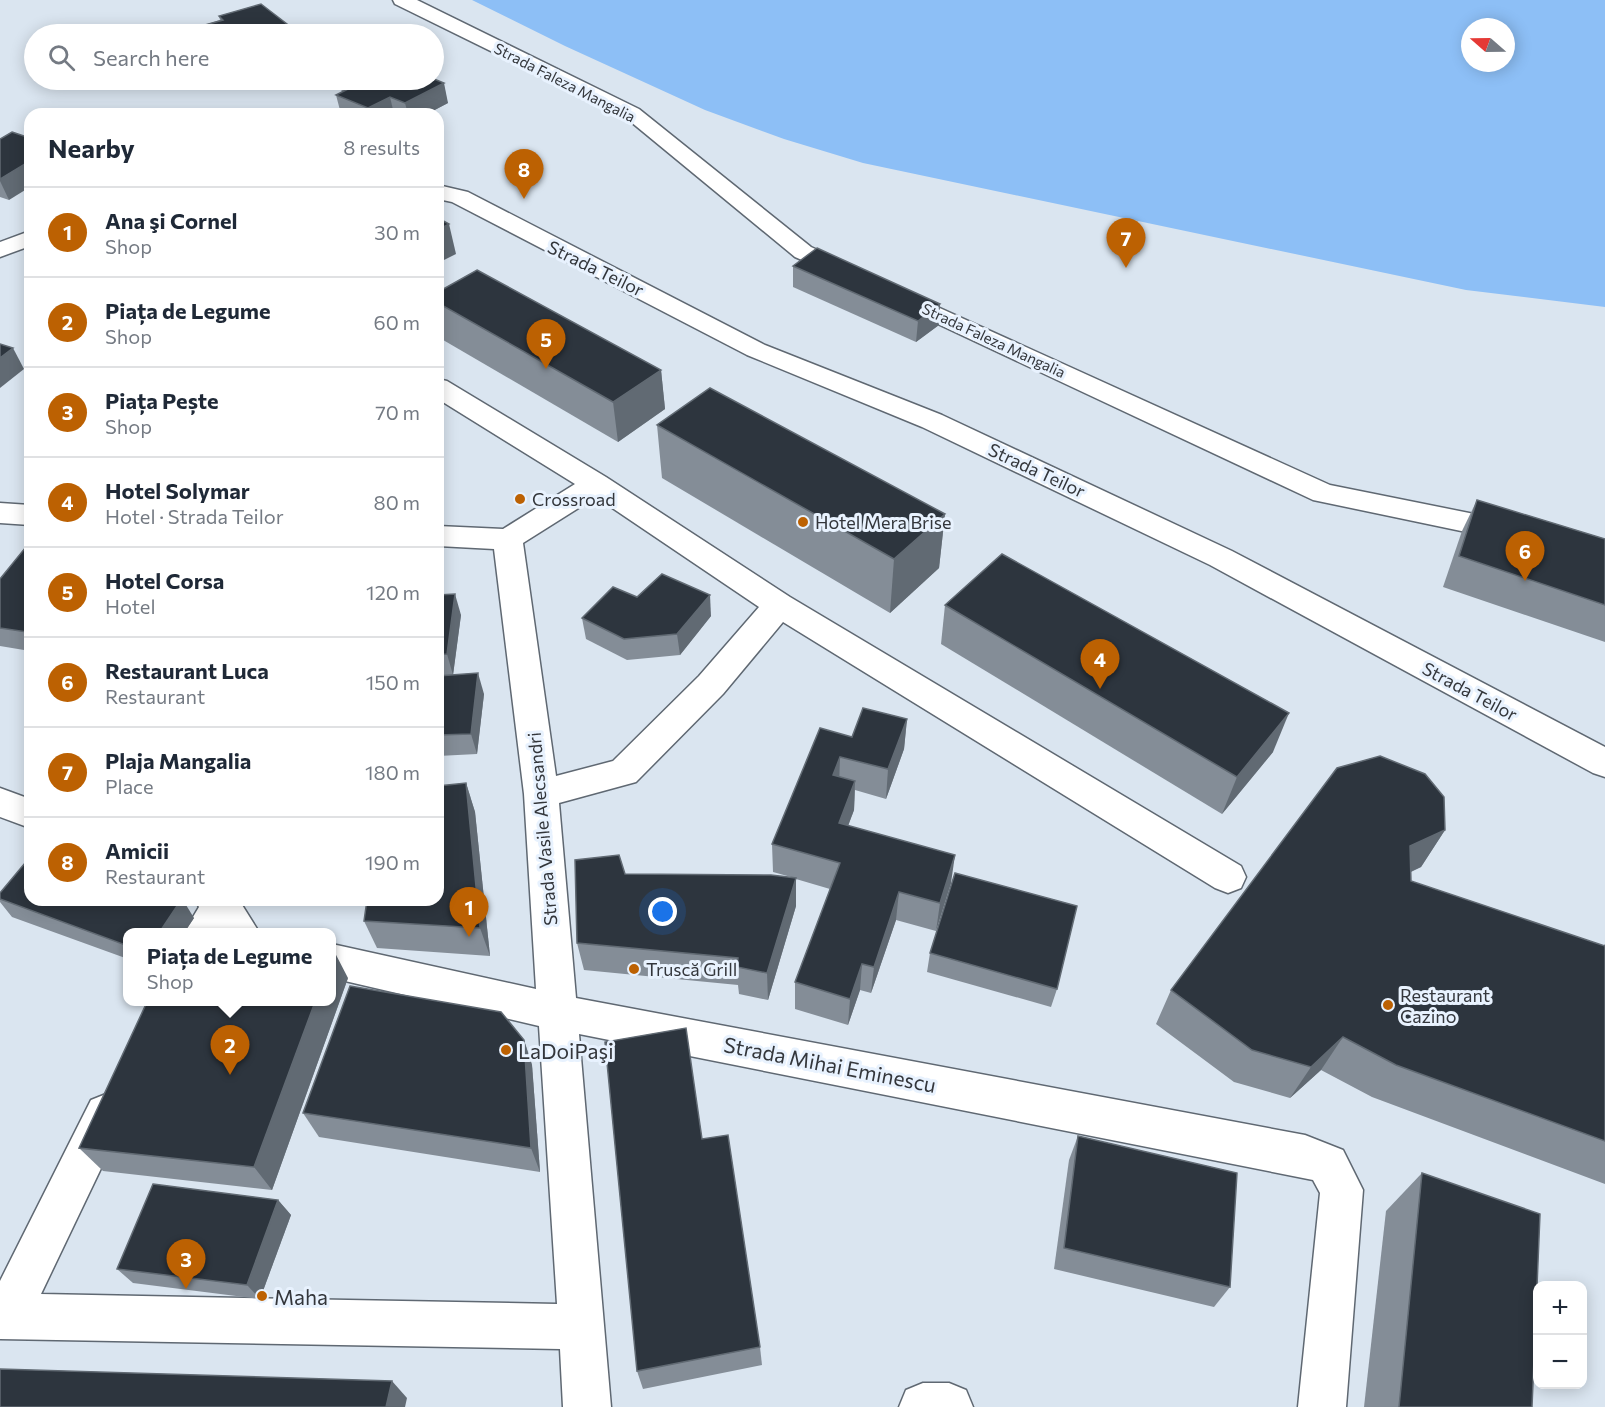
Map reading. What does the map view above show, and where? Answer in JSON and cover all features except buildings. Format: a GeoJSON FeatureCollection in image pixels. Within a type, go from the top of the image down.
{"type":"FeatureCollection","features":[{"type":"Feature","properties":{"kind":"street","name":"Strada Faleza Mangalia"},"geometry":{"type":"LineString","coordinates":[[402,0],[632,113],[803,252],[1323,493],[1534,537]]}},
{"type":"Feature","properties":{"kind":"street","name":"Strada Teilor"},"geometry":{"type":"LineString","coordinates":[[449,194],[756,350],[932,421],[1221,558],[1605,763]]}},
{"type":"Feature","properties":{"kind":"street"},"geometry":{"type":"LineString","coordinates":[[0,250],[17,237]]}},
{"type":"Feature","properties":{"kind":"street"},"geometry":{"type":"LineString","coordinates":[[444,391],[596,484],[780,605],[1228,877]]}},
{"type":"Feature","properties":{"kind":"street"},"geometry":{"type":"LineString","coordinates":[[444,536],[508,539],[596,484]]}},
{"type":"Feature","properties":{"kind":"street"},"geometry":{"type":"LineString","coordinates":[[0,513],[24,515]]}},
{"type":"Feature","properties":{"kind":"street","name":"Strada Vasile Alecsandri"},"geometry":{"type":"LineString","coordinates":[[508,539],[541,794],[582,1327],[586,1407]]}},
{"type":"Feature","properties":{"kind":"street"},"geometry":{"type":"LineString","coordinates":[[541,794],[624,772],[711,685],[780,605]]}},
{"type":"Feature","properties":{"kind":"street"},"geometry":{"type":"LineString","coordinates":[[0,802],[24,812]]}},
{"type":"Feature","properties":{"kind":"street","name":"Strada Mihai Eminescu"},"geometry":{"type":"LineString","coordinates":[[336,962],[557,1012],[1305,1156],[1328,1165],[1342,1190],[1322,1407]]}},
{"type":"Feature","properties":{"kind":"street"},"geometry":{"type":"LineString","coordinates":[[120,1086],[3,1317],[582,1327]]}},
{"type":"Feature","properties":{"kind":"street"},"geometry":{"type":"LineString","coordinates":[[923,1407],[949,1407]]}},
{"type":"Feature","properties":{"kind":"water"},"geometry":{"type":"Polygon","coordinates":[[[472,0],[1605,0],[1605,307],[1466,290],[863,163],[784,139],[705,110],[565,46],[472,0]]]}},
{"type":"Feature","properties":{"kind":"place","name":"Amicii"},"geometry":{"type":"Point","coordinates":[524,199]}},
{"type":"Feature","properties":{"kind":"place","name":"Plaja Mangalia"},"geometry":{"type":"Point","coordinates":[1126,268]}},
{"type":"Feature","properties":{"kind":"place","name":"Hotel Corsa"},"geometry":{"type":"Point","coordinates":[546,369]}},
{"type":"Feature","properties":{"kind":"place","name":"Crossroad"},"geometry":{"type":"Point","coordinates":[520,499]}},
{"type":"Feature","properties":{"kind":"place","name":"Hotel Mera Brise"},"geometry":{"type":"Point","coordinates":[803,522]}},
{"type":"Feature","properties":{"kind":"place","name":"Restaurant Luca"},"geometry":{"type":"Point","coordinates":[1525,581]}},
{"type":"Feature","properties":{"kind":"place","name":"Hotel Solymar"},"geometry":{"type":"Point","coordinates":[1100,689]}},
{"type":"Feature","properties":{"kind":"place","name":"Ana şi Cornel"},"geometry":{"type":"Point","coordinates":[469,937]}},
{"type":"Feature","properties":{"kind":"place","name":"Truscă Grill"},"geometry":{"type":"Point","coordinates":[634,969]}},
{"type":"Feature","properties":{"kind":"place","name":"Restaurant Cazino"},"geometry":{"type":"Point","coordinates":[1388,1005]}},
{"type":"Feature","properties":{"kind":"place","name":"LaDoiPaşi"},"geometry":{"type":"Point","coordinates":[506,1050]}},
{"type":"Feature","properties":{"kind":"place","name":"Piața de Legume"},"geometry":{"type":"Point","coordinates":[230,1075]}},
{"type":"Feature","properties":{"kind":"place","name":"Piața Pește"},"geometry":{"type":"Point","coordinates":[186,1289]}},
{"type":"Feature","properties":{"kind":"place","name":"Maha"},"geometry":{"type":"Point","coordinates":[262,1296]}}]}
